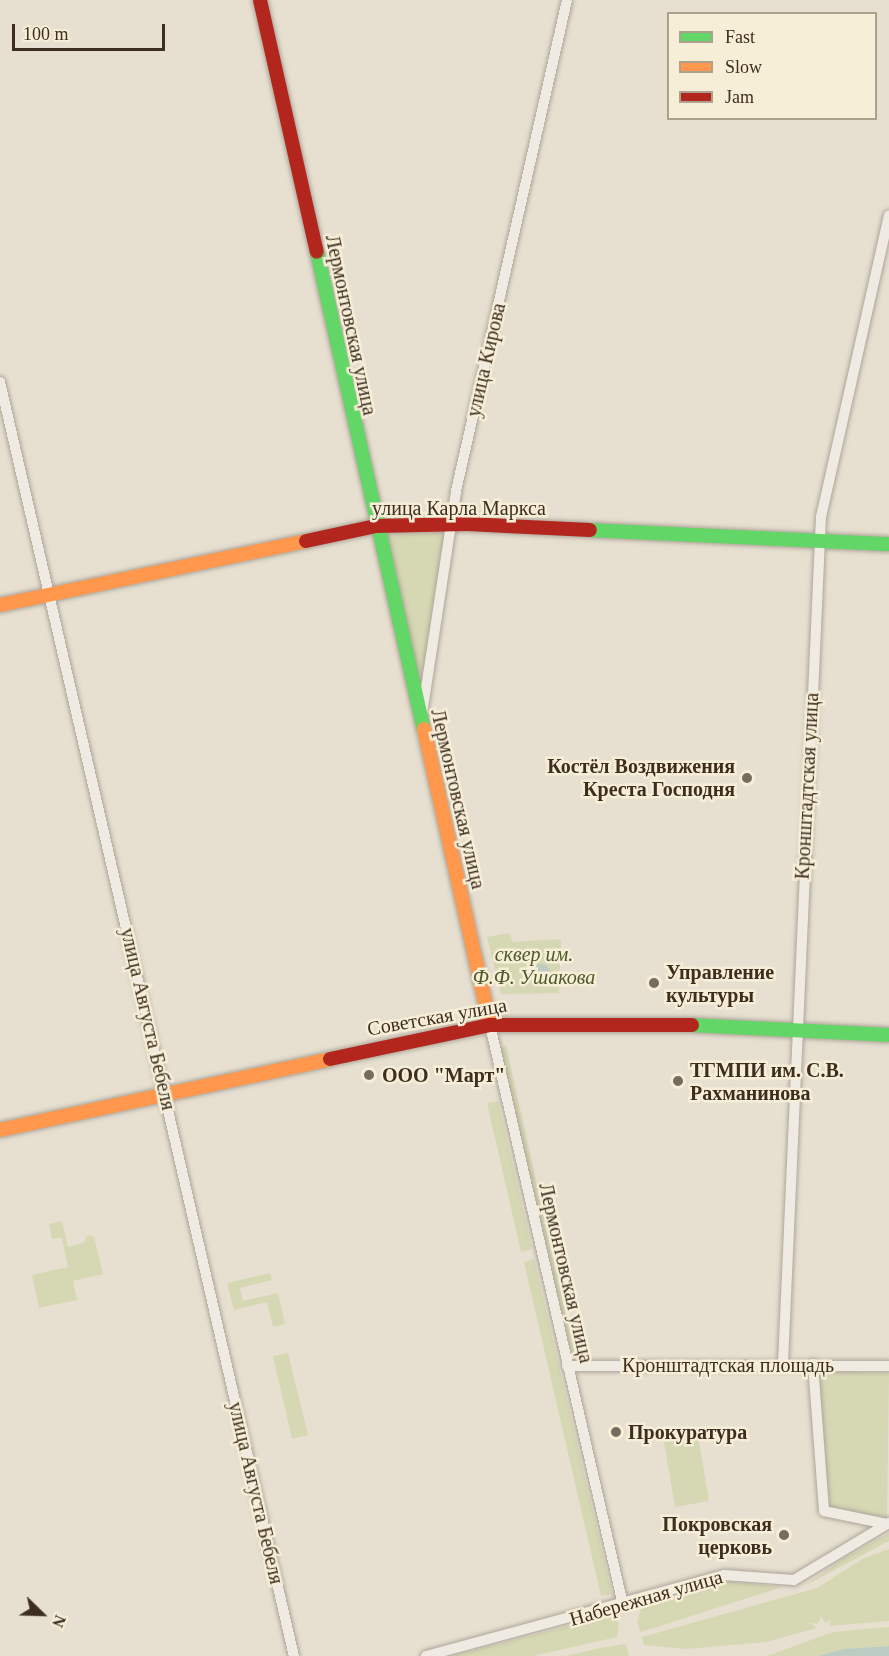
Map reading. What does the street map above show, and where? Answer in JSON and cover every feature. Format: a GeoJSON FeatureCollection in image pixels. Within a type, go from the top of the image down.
{"type":"FeatureCollection","features":[{"type":"Feature","properties":{"kind":"main road","name":"Лермонтовская улица"},"geometry":{"type":"LineString","coordinates":[[260,0],[376,526],[490,1025]]}},
{"type":"Feature","properties":{"kind":"main road","name":"улица Карла Маркса"},"geometry":{"type":"LineString","coordinates":[[0,605],[376,526],[452,524],[889,544]]}},
{"type":"Feature","properties":{"kind":"main road","name":"Советская улица"},"geometry":{"type":"LineString","coordinates":[[0,1130],[490,1025],[650,1023],[889,1035]]}},
{"type":"Feature","properties":{"kind":"street","name":"улица Кирова"},"geometry":{"type":"LineString","coordinates":[[421,724],[462,461],[567,0]]}},
{"type":"Feature","properties":{"kind":"street","name":"Кронштадтская улица"},"geometry":{"type":"LineString","coordinates":[[783,1363],[819,541],[827,487],[889,216]]}},
{"type":"Feature","properties":{"kind":"street","name":"улица Августа Бебеля"},"geometry":{"type":"LineString","coordinates":[[0,382],[294,1656]]}},
{"type":"Feature","properties":{"kind":"street","name":"Лермонтовская улица"},"geometry":{"type":"LineString","coordinates":[[490,1025],[623,1605]]}},
{"type":"Feature","properties":{"kind":"street","name":"Кронштадтская площадь"},"geometry":{"type":"LineString","coordinates":[[567,1366],[783,1363],[889,1366]]}},
{"type":"Feature","properties":{"kind":"street"},"geometry":{"type":"LineString","coordinates":[[813,1364],[824,1510],[888,1523]]}},
{"type":"Feature","properties":{"kind":"street","name":"Набережная улица"},"geometry":{"type":"LineString","coordinates":[[426,1656],[623,1605],[724,1575],[794,1580],[888,1523]]}},
{"type":"Feature","properties":{"kind":"green space"},"geometry":{"type":"Polygon","coordinates":[[[445,528],[425,669],[417,673],[383,533],[445,528]]]}},
{"type":"Feature","properties":{"kind":"green space","name":"сквер им. Ф.Ф. Ушакова"},"geometry":{"type":"Polygon","coordinates":[[[509,933],[513,942],[561,939],[559,993],[501,994],[487,937],[509,933]]]}},
{"type":"Feature","properties":{"kind":"green space"},"geometry":{"type":"Polygon","coordinates":[[[506,1046],[576,1359],[570,1361],[499,1048],[506,1046]]]}},
{"type":"Feature","properties":{"kind":"green space"},"geometry":{"type":"Polygon","coordinates":[[[498,1101],[532,1249],[521,1252],[487,1103],[498,1101]]]}},
{"type":"Feature","properties":{"kind":"green space"},"geometry":{"type":"Polygon","coordinates":[[[62,1221],[68,1247],[83,1243],[88,1235],[94,1237],[103,1274],[73,1281],[77,1300],[39,1308],[32,1275],[68,1267],[62,1238],[52,1239],[49,1224],[62,1221]]]}},
{"type":"Feature","properties":{"kind":"green space"},"geometry":{"type":"Polygon","coordinates":[[[534,1259],[612,1594],[601,1596],[524,1262],[534,1259]]]}},
{"type":"Feature","properties":{"kind":"green space"},"geometry":{"type":"Polygon","coordinates":[[[270,1273],[272,1280],[240,1288],[243,1301],[278,1293],[285,1324],[273,1327],[267,1302],[234,1310],[227,1283],[270,1273]]]}},
{"type":"Feature","properties":{"kind":"green space"},"geometry":{"type":"Polygon","coordinates":[[[288,1353],[308,1435],[292,1439],[273,1356],[288,1353]]]}},
{"type":"Feature","properties":{"kind":"green space"},"geometry":{"type":"Polygon","coordinates":[[[824,1372],[889,1373],[887,1518],[828,1508],[818,1376],[824,1372]]]}},
{"type":"Feature","properties":{"kind":"green space"},"geometry":{"type":"Polygon","coordinates":[[[698,1436],[709,1501],[675,1507],[664,1442],[698,1436]]]}},
{"type":"Feature","properties":{"kind":"green space"},"geometry":{"type":"Polygon","coordinates":[[[889,1533],[889,1541],[806,1585],[841,1560],[889,1533]]]}},
{"type":"Feature","properties":{"kind":"green space"},"geometry":{"type":"Polygon","coordinates":[[[889,1549],[889,1621],[829,1626],[831,1620],[825,1623],[821,1616],[818,1624],[810,1623],[817,1628],[766,1642],[686,1649],[644,1645],[642,1637],[817,1588],[864,1558],[889,1549]]]}},
{"type":"Feature","properties":{"kind":"green space"},"geometry":{"type":"Polygon","coordinates":[[[723,1581],[782,1587],[641,1632],[637,1622],[641,1608],[723,1581]]]}},
{"type":"Feature","properties":{"kind":"green space"},"geometry":{"type":"Polygon","coordinates":[[[609,1615],[619,1623],[617,1637],[533,1656],[453,1656],[609,1615]]]}},
{"type":"Feature","properties":{"kind":"green space"},"geometry":{"type":"Polygon","coordinates":[[[889,1627],[889,1646],[843,1649],[818,1656],[767,1656],[833,1632],[889,1627]]]}},
{"type":"Feature","properties":{"kind":"green space"},"geometry":{"type":"Polygon","coordinates":[[[626,1644],[629,1656],[566,1656],[600,1648],[626,1644]]]}},
{"type":"Feature","properties":{"kind":"shaded area"},"geometry":{"type":"Polygon","coordinates":[[[540,964],[548,967],[551,975],[548,983],[540,986],[532,983],[529,975],[532,967],[540,964]]]}},
{"type":"Feature","properties":{"kind":"shaded area"},"geometry":{"type":"Polygon","coordinates":[[[889,1646],[889,1656],[818,1656],[843,1649],[889,1646]]]}},
{"type":"Feature","properties":{"kind":"traffic: fast"},"geometry":{"type":"LineString","coordinates":[[317,252],[424,729]]}},
{"type":"Feature","properties":{"kind":"traffic: fast"},"geometry":{"type":"LineString","coordinates":[[590,530],[889,544]]}},
{"type":"Feature","properties":{"kind":"traffic: fast"},"geometry":{"type":"LineString","coordinates":[[692,1025],[889,1035]]}},
{"type":"Feature","properties":{"kind":"traffic: slow"},"geometry":{"type":"LineString","coordinates":[[0,605],[306,541]]}},
{"type":"Feature","properties":{"kind":"traffic: slow"},"geometry":{"type":"LineString","coordinates":[[424,729],[490,1025]]}},
{"type":"Feature","properties":{"kind":"traffic: slow"},"geometry":{"type":"LineString","coordinates":[[0,1130],[330,1059]]}},
{"type":"Feature","properties":{"kind":"traffic: jam"},"geometry":{"type":"LineString","coordinates":[[260,0],[317,252]]}},
{"type":"Feature","properties":{"kind":"traffic: jam"},"geometry":{"type":"LineString","coordinates":[[306,541],[376,526],[467,524],[590,530]]}},
{"type":"Feature","properties":{"kind":"traffic: jam"},"geometry":{"type":"LineString","coordinates":[[330,1059],[490,1025],[692,1025]]}},
{"type":"Feature","properties":{"kind":"place","name":"Костёл Воздвижения Креста Господня"},"geometry":{"type":"Point","coordinates":[747,778]}},
{"type":"Feature","properties":{"kind":"place","name":"Управление культуры"},"geometry":{"type":"Point","coordinates":[654,983]}},
{"type":"Feature","properties":{"kind":"place","name":"ООО \"Март\""},"geometry":{"type":"Point","coordinates":[369,1075]}},
{"type":"Feature","properties":{"kind":"place","name":"ТГМПИ им. С.В. Рахманинова"},"geometry":{"type":"Point","coordinates":[678,1081]}},
{"type":"Feature","properties":{"kind":"place","name":"Прокуратура"},"geometry":{"type":"Point","coordinates":[616,1432]}},
{"type":"Feature","properties":{"kind":"place","name":"Покровская церковь"},"geometry":{"type":"Point","coordinates":[784,1535]}}]}
